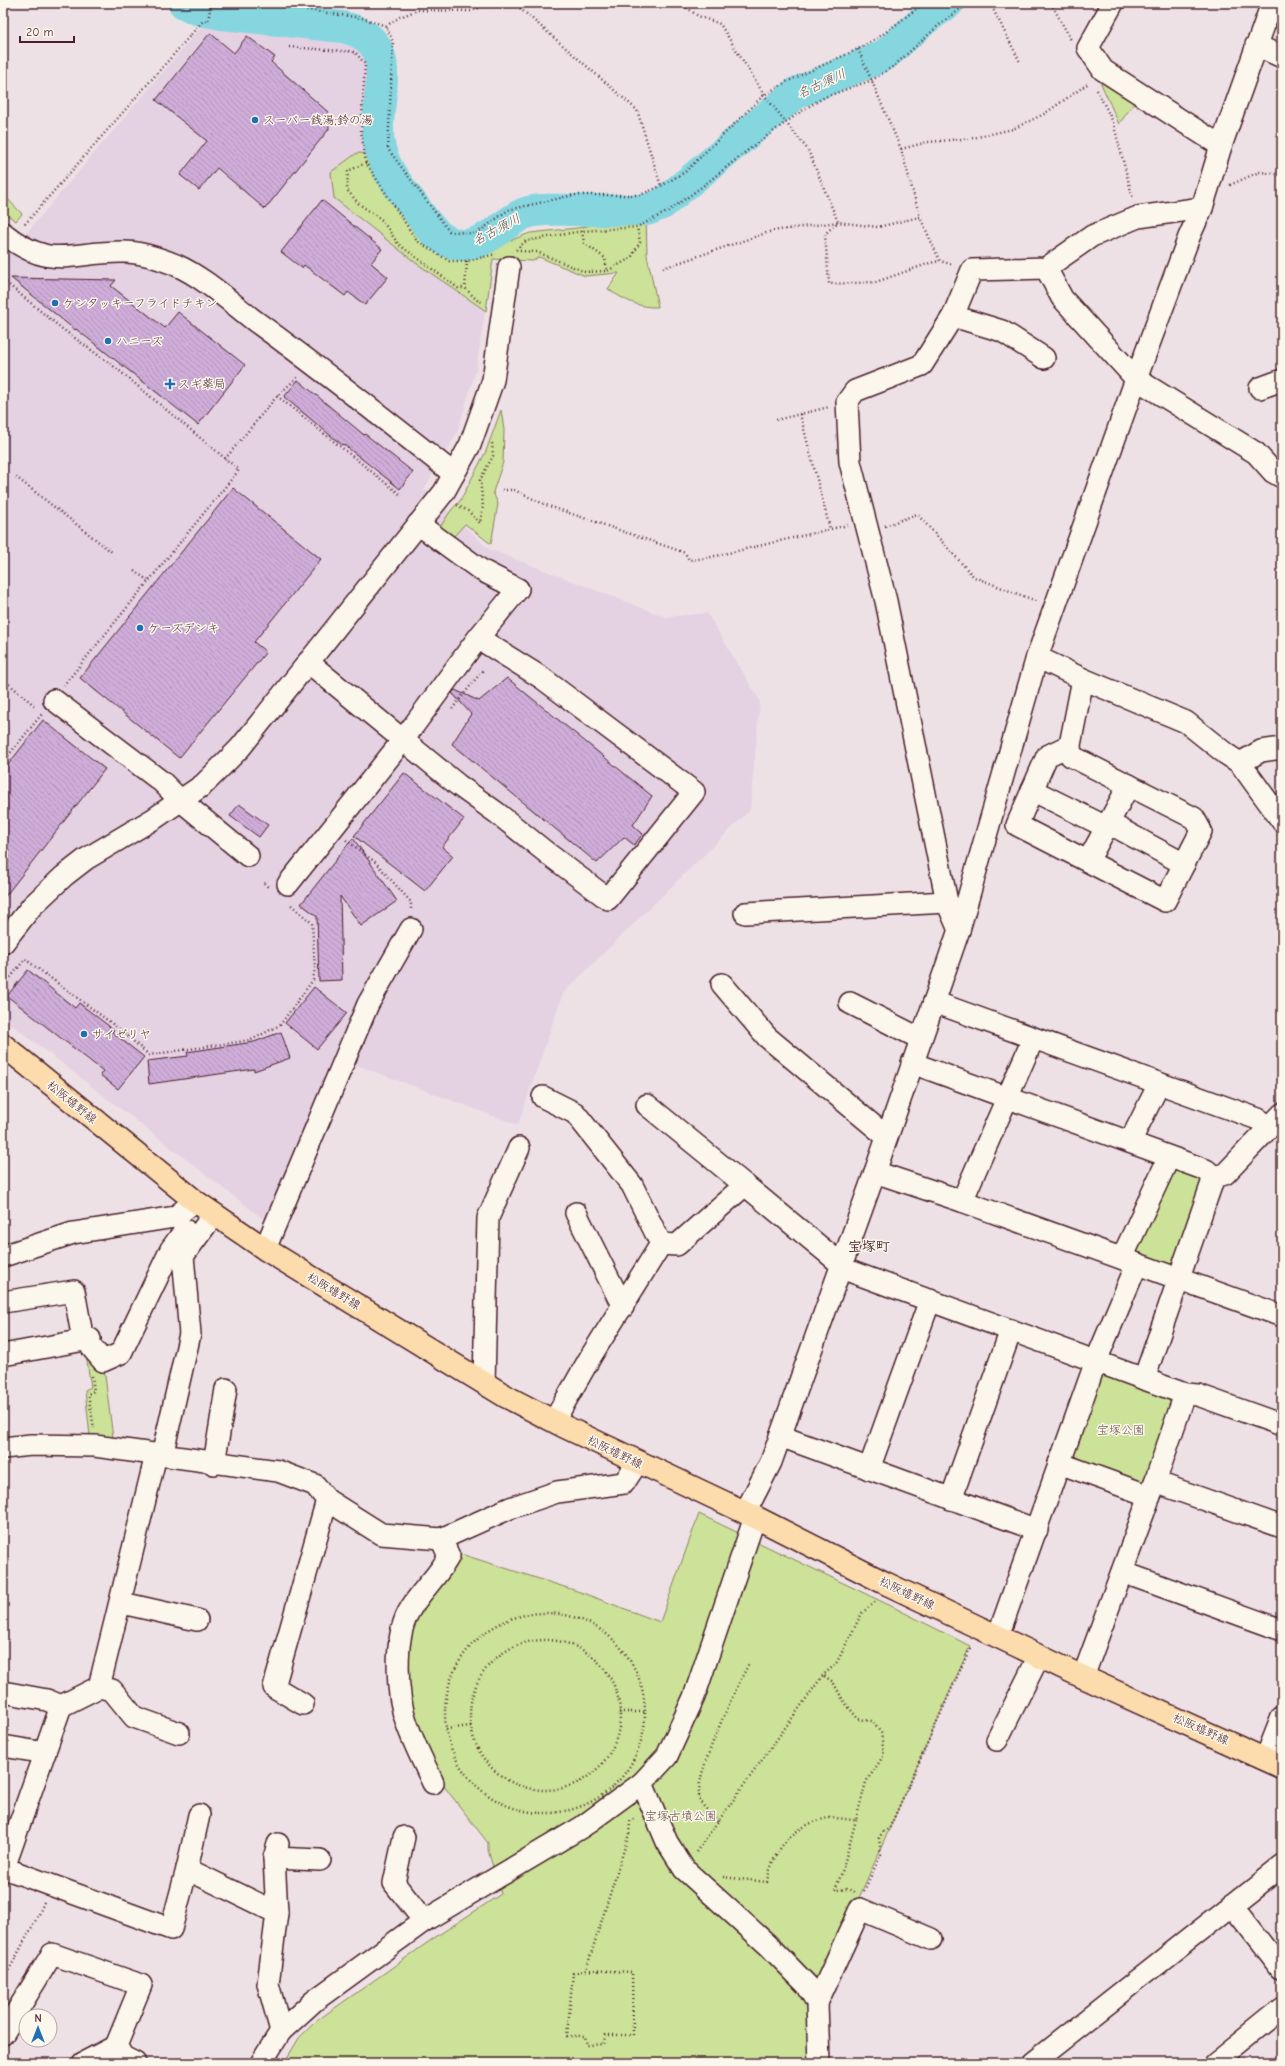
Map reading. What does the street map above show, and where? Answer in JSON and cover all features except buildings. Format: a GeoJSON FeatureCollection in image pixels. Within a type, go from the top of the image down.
{"type":"FeatureCollection","features":[{"type":"Feature","properties":{"kind":"main road","name":"松阪嬉野線"},"geometry":{"type":"LineString","coordinates":[[3,1045],[204,1207],[265,1249],[484,1383],[554,1421],[637,1463],[750,1515],[883,1582],[1083,1677],[1274,1763]]}},
{"type":"Feature","properties":{"kind":"street"},"geometry":{"type":"LineString","coordinates":[[1113,3],[1088,48],[1103,70],[1221,146]]}},
{"type":"Feature","properties":{"kind":"street"},"geometry":{"type":"LineString","coordinates":[[262,2063],[281,2031],[314,2001],[424,1920],[582,1827],[642,1783],[667,1756],[694,1697],[750,1515],[771,1462],[960,930],[1037,657],[1136,379],[1189,237],[1202,208],[1221,146],[1272,3]]}},
{"type":"Feature","properties":{"kind":"street"},"geometry":{"type":"LineString","coordinates":[[1256,45],[1282,57]]}},
{"type":"Feature","properties":{"kind":"street"},"geometry":{"type":"LineString","coordinates":[[960,930],[947,902],[886,601],[850,462],[847,402],[855,391],[922,365],[953,316],[972,270],[1046,268],[1092,236],[1138,217],[1202,208]]}},
{"type":"Feature","properties":{"kind":"street"},"geometry":{"type":"LineString","coordinates":[[7,236],[28,250],[58,258],[124,252],[157,257],[178,266],[199,279],[295,349],[454,474]]}},
{"type":"Feature","properties":{"kind":"street"},"geometry":{"type":"LineString","coordinates":[[3,943],[32,906],[64,876],[86,859],[155,818],[203,785],[240,748],[444,492],[470,445],[493,380],[509,256]]}},
{"type":"Feature","properties":{"kind":"street"},"geometry":{"type":"LineString","coordinates":[[1046,268],[1062,298],[1136,379],[1256,453],[1273,472],[1282,478]]}},
{"type":"Feature","properties":{"kind":"street"},"geometry":{"type":"LineString","coordinates":[[953,316],[1002,331],[1044,358]]}},
{"type":"Feature","properties":{"kind":"street"},"geometry":{"type":"LineString","coordinates":[[1260,388],[1282,380]]}},
{"type":"Feature","properties":{"kind":"street"},"geometry":{"type":"LineString","coordinates":[[283,893],[403,740],[478,638],[518,589],[481,570],[418,524]]}},
{"type":"Feature","properties":{"kind":"street"},"geometry":{"type":"LineString","coordinates":[[308,662],[458,785],[497,813],[608,899],[694,792],[542,678],[478,638]]}},
{"type":"Feature","properties":{"kind":"street"},"geometry":{"type":"LineString","coordinates":[[1037,657],[1083,679],[1186,722],[1226,754],[1240,763],[1282,821]]}},
{"type":"Feature","properties":{"kind":"street"},"geometry":{"type":"LineString","coordinates":[[1070,745],[1047,756],[1017,825],[1165,901],[1201,831],[1194,818],[1071,756],[1070,745],[1083,679]]}},
{"type":"Feature","properties":{"kind":"street"},"geometry":{"type":"LineString","coordinates":[[54,700],[162,782],[180,800],[248,856]]}},
{"type":"Feature","properties":{"kind":"street"},"geometry":{"type":"LineString","coordinates":[[1240,763],[1261,751],[1282,748]]}},
{"type":"Feature","properties":{"kind":"street"},"geometry":{"type":"LineString","coordinates":[[1088,861],[1129,785]]}},
{"type":"Feature","properties":{"kind":"street"},"geometry":{"type":"LineString","coordinates":[[1032,790],[1106,827],[1118,828],[1184,864]]}},
{"type":"Feature","properties":{"kind":"street"},"geometry":{"type":"LineString","coordinates":[[744,913],[947,902]]}},
{"type":"Feature","properties":{"kind":"street"},"geometry":{"type":"LineString","coordinates":[[265,1249],[368,1004],[411,929]]}},
{"type":"Feature","properties":{"kind":"street"},"geometry":{"type":"LineString","coordinates":[[722,984],[767,1037],[887,1137]]}},
{"type":"Feature","properties":{"kind":"street"},"geometry":{"type":"LineString","coordinates":[[934,1002],[1258,1119],[1276,1121]]}},
{"type":"Feature","properties":{"kind":"street"},"geometry":{"type":"LineString","coordinates":[[850,1003],[921,1039]]}},
{"type":"Feature","properties":{"kind":"street"},"geometry":{"type":"LineString","coordinates":[[962,1201],[1033,1039]]}},
{"type":"Feature","properties":{"kind":"street"},"geometry":{"type":"LineString","coordinates":[[912,1063],[1007,1096],[1206,1170],[1214,1177]]}},
{"type":"Feature","properties":{"kind":"street"},"geometry":{"type":"LineString","coordinates":[[1130,1142],[1159,1084]]}},
{"type":"Feature","properties":{"kind":"street"},"geometry":{"type":"LineString","coordinates":[[543,1098],[575,1113],[632,1185],[660,1244]]}},
{"type":"Feature","properties":{"kind":"street"},"geometry":{"type":"LineString","coordinates":[[647,1105],[841,1266],[1185,1394],[1198,1395],[1282,1426]]}},
{"type":"Feature","properties":{"kind":"street"},"geometry":{"type":"LineString","coordinates":[[1214,1177],[1225,1174],[1276,1121]]}},
{"type":"Feature","properties":{"kind":"street"},"geometry":{"type":"LineString","coordinates":[[484,1383],[488,1218],[519,1148]]}},
{"type":"Feature","properties":{"kind":"street"},"geometry":{"type":"LineString","coordinates":[[998,1636],[1037,1530],[1130,1261],[1169,1157]]}},
{"type":"Feature","properties":{"kind":"street"},"geometry":{"type":"LineString","coordinates":[[875,1172],[962,1201],[1282,1316]]}},
{"type":"Feature","properties":{"kind":"street"},"geometry":{"type":"LineString","coordinates":[[1144,1379],[1180,1280],[1182,1267],[1214,1177]]}},
{"type":"Feature","properties":{"kind":"street"},"geometry":{"type":"LineString","coordinates":[[660,1244],[677,1245],[745,1185]]}},
{"type":"Feature","properties":{"kind":"street"},"geometry":{"type":"LineString","coordinates":[[3,1256],[73,1233],[175,1217],[204,1207]]}},
{"type":"Feature","properties":{"kind":"street"},"geometry":{"type":"LineString","coordinates":[[3,1302],[74,1291],[88,1342],[103,1361],[121,1352],[171,1249],[204,1207]]}},
{"type":"Feature","properties":{"kind":"street"},"geometry":{"type":"LineString","coordinates":[[100,1687],[190,1334],[184,1256],[204,1207]]}},
{"type":"Feature","properties":{"kind":"street"},"geometry":{"type":"LineString","coordinates":[[576,1213],[623,1307]]}},
{"type":"Feature","properties":{"kind":"street"},"geometry":{"type":"LineString","coordinates":[[554,1421],[591,1356],[623,1307],[660,1244]]}},
{"type":"Feature","properties":{"kind":"street"},"geometry":{"type":"LineString","coordinates":[[869,1469],[930,1300]]}},
{"type":"Feature","properties":{"kind":"street"},"geometry":{"type":"LineString","coordinates":[[951,1499],[1011,1330]]}},
{"type":"Feature","properties":{"kind":"street"},"geometry":{"type":"LineString","coordinates":[[3,1355],[88,1342]]}},
{"type":"Feature","properties":{"kind":"street"},"geometry":{"type":"LineString","coordinates":[[214,1464],[226,1389]]}},
{"type":"Feature","properties":{"kind":"street"},"geometry":{"type":"LineString","coordinates":[[1083,1677],[1185,1394]]}},
{"type":"Feature","properties":{"kind":"street"},"geometry":{"type":"LineString","coordinates":[[780,1436],[1037,1530]]}},
{"type":"Feature","properties":{"kind":"street"},"geometry":{"type":"LineString","coordinates":[[3,1448],[31,1445],[95,1446],[214,1464],[278,1471],[315,1485],[327,1500],[381,1534],[441,1539],[510,1508],[557,1492],[624,1483],[637,1463]]}},
{"type":"Feature","properties":{"kind":"street"},"geometry":{"type":"LineString","coordinates":[[1059,1463],[1282,1527]]}},
{"type":"Feature","properties":{"kind":"street"},"geometry":{"type":"LineString","coordinates":[[303,1704],[274,1687],[327,1500]]}},
{"type":"Feature","properties":{"kind":"street"},"geometry":{"type":"LineString","coordinates":[[433,1783],[406,1723],[398,1668],[398,1644],[404,1622],[415,1600],[443,1569],[449,1556],[441,1539]]}},
{"type":"Feature","properties":{"kind":"street"},"geometry":{"type":"LineString","coordinates":[[1122,1572],[1282,1630]]}},
{"type":"Feature","properties":{"kind":"street"},"geometry":{"type":"LineString","coordinates":[[122,1603],[197,1620]]}},
{"type":"Feature","properties":{"kind":"street"},"geometry":{"type":"LineString","coordinates":[[997,1740],[1039,1656]]}},
{"type":"Feature","properties":{"kind":"street"},"geometry":{"type":"LineString","coordinates":[[179,1733],[134,1717],[112,1690],[100,1687],[61,1706],[45,1753],[10,1828],[4,1868],[171,1929],[187,1870],[199,1814]]}},
{"type":"Feature","properties":{"kind":"street"},"geometry":{"type":"LineString","coordinates":[[3,1692],[47,1700],[61,1706]]}},
{"type":"Feature","properties":{"kind":"street"},"geometry":{"type":"LineString","coordinates":[[1274,1763],[1282,1716]]}},
{"type":"Feature","properties":{"kind":"street"},"geometry":{"type":"LineString","coordinates":[[3,1746],[45,1753]]}},
{"type":"Feature","properties":{"kind":"street"},"geometry":{"type":"LineString","coordinates":[[642,1783],[667,1842],[684,1869],[768,1945],[807,1985],[817,2003]]}},
{"type":"Feature","properties":{"kind":"street"},"geometry":{"type":"LineString","coordinates":[[404,1837],[394,1883],[424,1920]]}},
{"type":"Feature","properties":{"kind":"street"},"geometry":{"type":"LineString","coordinates":[[281,2031],[268,1984],[277,1913],[276,1851],[320,1860]]}},
{"type":"Feature","properties":{"kind":"street"},"geometry":{"type":"LineString","coordinates":[[1032,2063],[1282,1866]]}},
{"type":"Feature","properties":{"kind":"street"},"geometry":{"type":"LineString","coordinates":[[187,1870],[277,1913]]}},
{"type":"Feature","properties":{"kind":"street"},"geometry":{"type":"LineString","coordinates":[[819,2063],[817,2003],[861,1902],[931,1939]]}},
{"type":"Feature","properties":{"kind":"street"},"geometry":{"type":"LineString","coordinates":[[1232,1905],[1282,1969]]}},
{"type":"Feature","properties":{"kind":"street"},"geometry":{"type":"LineString","coordinates":[[3,2034],[52,1954],[141,1985],[116,2046],[83,2063]]}},
{"type":"Feature","properties":{"kind":"street"},"geometry":{"type":"LineString","coordinates":[[1214,2063],[1282,2008]]}},
{"type":"Feature","properties":{"kind":"street"},"geometry":{"type":"LineString","coordinates":[[116,2046],[123,2057],[135,2063]]}},
{"type":"Feature","properties":{"kind":"path"},"geometry":{"type":"LineString","coordinates":[[7,236],[203,21],[208,21],[210,4],[206,3]]}},
{"type":"Feature","properties":{"kind":"path"},"geometry":{"type":"LineString","coordinates":[[259,3],[362,18],[386,26],[393,42],[388,149],[448,231],[476,234],[508,210],[574,195],[640,195],[660,186],[685,172],[765,95],[786,82],[858,50],[882,35],[924,3]]}},
{"type":"Feature","properties":{"kind":"path"},"geometry":{"type":"LineString","coordinates":[[386,26],[400,17],[418,10],[472,11],[489,3]]}},
{"type":"Feature","properties":{"kind":"path"},"geometry":{"type":"LineString","coordinates":[[514,3],[637,110],[660,186]]}},
{"type":"Feature","properties":{"kind":"path"},"geometry":{"type":"LineString","coordinates":[[680,3],[698,16],[720,24],[765,95],[808,150],[838,222]]}},
{"type":"Feature","properties":{"kind":"path"},"geometry":{"type":"LineString","coordinates":[[509,256],[526,241],[582,230],[637,227],[667,212],[703,186],[753,146],[806,108],[825,97],[872,79],[894,66],[959,10],[973,3]]}},
{"type":"Feature","properties":{"kind":"path"},"geometry":{"type":"LineString","coordinates":[[990,3],[1020,62]]}},
{"type":"Feature","properties":{"kind":"path"},"geometry":{"type":"LineString","coordinates":[[1051,3],[1072,42]]}},
{"type":"Feature","properties":{"kind":"path"},"geometry":{"type":"LineString","coordinates":[[289,47],[355,52],[365,64],[361,132],[366,162],[417,241],[449,261],[467,261],[537,252],[585,272],[608,272],[631,258],[640,242],[637,227]]}},
{"type":"Feature","properties":{"kind":"path"},"geometry":{"type":"LineString","coordinates":[[858,50],[872,79],[901,149],[920,217],[940,261]]}},
{"type":"Feature","properties":{"kind":"path"},"geometry":{"type":"LineString","coordinates":[[901,149],[928,142],[974,138],[1013,129],[1044,114],[1093,81]]}},
{"type":"Feature","properties":{"kind":"path"},"geometry":{"type":"LineString","coordinates":[[1096,88],[1112,122],[1138,217]]}},
{"type":"Feature","properties":{"kind":"path"},"geometry":{"type":"LineString","coordinates":[[366,162],[348,171],[347,190],[359,204],[382,220],[398,244],[458,288],[466,288]]}},
{"type":"Feature","properties":{"kind":"path"},"geometry":{"type":"LineString","coordinates":[[1208,186],[1225,187],[1259,172],[1282,174]]}},
{"type":"Feature","properties":{"kind":"path"},"geometry":{"type":"LineString","coordinates":[[663,268],[772,230],[838,222],[878,227],[920,217]]}},
{"type":"Feature","properties":{"kind":"path"},"geometry":{"type":"LineString","coordinates":[[838,222],[825,234],[829,284],[876,282],[930,263],[940,261],[972,270]]}},
{"type":"Feature","properties":{"kind":"path"},"geometry":{"type":"LineString","coordinates":[[582,230],[584,243],[605,258],[608,272]]}},
{"type":"Feature","properties":{"kind":"path"},"geometry":{"type":"LineString","coordinates":[[467,261],[466,288],[478,301],[491,303]]}},
{"type":"Feature","properties":{"kind":"path"},"geometry":{"type":"LineString","coordinates":[[3,280],[61,328],[116,368],[239,470],[54,700]]}},
{"type":"Feature","properties":{"kind":"path"},"geometry":{"type":"LineString","coordinates":[[226,458],[277,396],[301,373]]}},
{"type":"Feature","properties":{"kind":"path"},"geometry":{"type":"LineString","coordinates":[[277,396],[402,496]]}},
{"type":"Feature","properties":{"kind":"path"},"geometry":{"type":"LineString","coordinates":[[776,420],[847,402]]}},
{"type":"Feature","properties":{"kind":"path"},"geometry":{"type":"LineString","coordinates":[[800,414],[830,529]]}},
{"type":"Feature","properties":{"kind":"path"},"geometry":{"type":"LineString","coordinates":[[452,502],[468,511],[480,523],[483,506],[480,480],[493,456],[490,437]]}},
{"type":"Feature","properties":{"kind":"path"},"geometry":{"type":"LineString","coordinates":[[16,477],[114,553]]}},
{"type":"Feature","properties":{"kind":"path"},"geometry":{"type":"LineString","coordinates":[[502,490],[514,490],[546,505],[685,553],[688,560],[707,558],[865,522],[882,528],[917,514],[974,577],[1055,609]]}},
{"type":"Feature","properties":{"kind":"path"},"geometry":{"type":"LineString","coordinates":[[134,571],[149,581]]}},
{"type":"Feature","properties":{"kind":"path"},"geometry":{"type":"LineString","coordinates":[[449,713],[483,670]]}},
{"type":"Feature","properties":{"kind":"path"},"geometry":{"type":"LineString","coordinates":[[3,680],[44,712],[3,762]]}},
{"type":"Feature","properties":{"kind":"path"},"geometry":{"type":"LineString","coordinates":[[346,840],[375,862],[411,902],[411,929]]}},
{"type":"Feature","properties":{"kind":"path"},"geometry":{"type":"LineString","coordinates":[[3,986],[25,959],[118,1028],[149,1055],[251,1040],[280,1025],[313,980],[315,968],[312,923],[283,893],[264,883]]}},
{"type":"Feature","properties":{"kind":"path"},"geometry":{"type":"LineString","coordinates":[[88,1342],[94,1390],[88,1394],[96,1436],[95,1446]]}},
{"type":"Feature","properties":{"kind":"path"},"geometry":{"type":"LineString","coordinates":[[694,1855],[823,1675],[836,1664],[862,1613],[881,1597]]}},
{"type":"Feature","properties":{"kind":"path"},"geometry":{"type":"LineString","coordinates":[[556,1613],[589,1623],[617,1643],[637,1672],[645,1705],[642,1740],[627,1771],[603,1795],[571,1810],[540,1813],[509,1807],[481,1791],[460,1768],[447,1739],[446,1729],[444,1708],[450,1677],[466,1650],[490,1629],[522,1615],[556,1613]]}},
{"type":"Feature","properties":{"kind":"path"},"geometry":{"type":"LineString","coordinates":[[823,1675],[834,1682],[843,1700],[858,1719],[872,1721],[881,1733],[884,1756],[866,1782],[842,1872],[835,1890],[848,1889],[861,1902],[881,1854],[879,1838],[883,1832],[890,1829],[971,1647],[977,1627]]}},
{"type":"Feature","properties":{"kind":"path"},"geometry":{"type":"LineString","coordinates":[[547,1640],[572,1645],[593,1658],[609,1676],[618,1699],[619,1712],[620,1723],[613,1747],[599,1767],[580,1782],[556,1790],[531,1789],[508,1780],[488,1765],[475,1744],[470,1720],[472,1695],[483,1673],[500,1655],[522,1644],[547,1640]]}},
{"type":"Feature","properties":{"kind":"path"},"geometry":{"type":"LineString","coordinates":[[718,1821],[700,1801],[698,1789],[716,1733],[749,1663]]}},
{"type":"Feature","properties":{"kind":"path"},"geometry":{"type":"LineString","coordinates":[[619,1712],[645,1712]]}},
{"type":"Feature","properties":{"kind":"path"},"geometry":{"type":"LineString","coordinates":[[446,1729],[471,1726]]}},
{"type":"Feature","properties":{"kind":"path"},"geometry":{"type":"LineString","coordinates":[[586,1970],[629,1834],[630,1821],[652,1806]]}},
{"type":"Feature","properties":{"kind":"path"},"geometry":{"type":"LineString","coordinates":[[722,1876],[731,1879],[767,1882],[769,1872],[780,1848],[796,1830],[825,1818],[856,1820]]}},
{"type":"Feature","properties":{"kind":"path"},"geometry":{"type":"LineString","coordinates":[[3,1981],[39,1914],[50,1885]]}},
{"type":"Feature","properties":{"kind":"path"},"geometry":{"type":"LineString","coordinates":[[586,1970],[632,1972],[632,2035],[606,2034],[603,2044],[587,2045],[585,2036],[567,2036],[573,1973],[586,1970]]}},
{"type":"Feature","properties":{"kind":"shaded area"},"geometry":{"type":"Polygon","coordinates":[[[206,21],[360,47],[370,57],[371,155],[421,238],[451,255],[494,252],[476,370],[457,433],[424,489],[489,549],[666,617],[707,613],[760,701],[750,810],[563,993],[518,1125],[338,1058],[266,1221],[3,1018],[3,254],[7,256],[206,21]]]}},
{"type":"Feature","properties":{"kind":"green space"},"geometry":{"type":"Polygon","coordinates":[[[1099,79],[1135,102],[1119,124],[1099,79]]]}},
{"type":"Feature","properties":{"kind":"green space"},"geometry":{"type":"Polygon","coordinates":[[[357,153],[373,154],[417,233],[449,255],[470,256],[530,233],[577,228],[646,214],[647,255],[658,307],[638,305],[620,297],[608,289],[619,273],[585,276],[539,257],[533,261],[493,259],[486,311],[416,263],[334,198],[331,172],[357,153]]]}},
{"type":"Feature","properties":{"kind":"green space"},"geometry":{"type":"Polygon","coordinates":[[[3,194],[22,214],[16,221],[3,212],[3,194]]]}},
{"type":"Feature","properties":{"kind":"green space"},"geometry":{"type":"Polygon","coordinates":[[[501,410],[504,430],[503,462],[493,492],[498,504],[491,544],[465,524],[453,537],[440,527],[452,509],[460,501],[486,451],[501,410]]]}},
{"type":"Feature","properties":{"kind":"green space"},"geometry":{"type":"Polygon","coordinates":[[[1176,1166],[1200,1177],[1203,1185],[1175,1260],[1168,1266],[1137,1255],[1133,1247],[1176,1166]]]}},
{"type":"Feature","properties":{"kind":"green space"},"geometry":{"type":"Polygon","coordinates":[[[85,1349],[104,1368],[113,1438],[90,1436],[85,1390],[91,1387],[85,1349]]]}},
{"type":"Feature","properties":{"kind":"green space","name":"宝塚公園"},"geometry":{"type":"Polygon","coordinates":[[[1107,1375],[1167,1397],[1172,1405],[1146,1481],[1136,1483],[1073,1461],[1071,1449],[1098,1377],[1107,1375]]]}},
{"type":"Feature","properties":{"kind":"green space","name":"宝塚古墳公園"},"geometry":{"type":"Polygon","coordinates":[[[699,1514],[891,1606],[970,1646],[810,2009],[811,2063],[294,2063],[287,2058],[299,2038],[315,2022],[434,1938],[501,1894],[488,1850],[488,1843],[443,1785],[416,1724],[412,1711],[405,1653],[414,1618],[448,1577],[461,1554],[580,1592],[660,1622],[699,1514]]]}},
{"type":"Feature","properties":{"kind":"waterway","name":"名古須川"},"geometry":{"type":"LineString","coordinates":[[184,3],[196,9],[222,14],[342,27],[362,34],[375,45],[381,59],[382,76],[378,131],[380,149],[386,165],[400,188],[432,230],[448,242],[465,245],[482,240],[528,212],[540,210],[647,210],[662,204],[796,93],[885,55],[924,20],[948,3]]}},
{"type":"Feature","properties":{"kind":"place","name":"スーパー銭湯;鈴の湯"},"geometry":{"type":"Point","coordinates":[255,120]}},
{"type":"Feature","properties":{"kind":"place","name":"ケンタッキーフライドチキン"},"geometry":{"type":"Point","coordinates":[55,303]}},
{"type":"Feature","properties":{"kind":"place","name":"ハニーズ"},"geometry":{"type":"Point","coordinates":[108,341]}},
{"type":"Feature","properties":{"kind":"place","name":"スギ薬局"},"geometry":{"type":"Point","coordinates":[170,384]}},
{"type":"Feature","properties":{"kind":"place","name":"ケーズデンキ"},"geometry":{"type":"Point","coordinates":[140,628]}},
{"type":"Feature","properties":{"kind":"place","name":"サイゼリヤ"},"geometry":{"type":"Point","coordinates":[84,1034]}},
{"type":"Feature","properties":{"kind":"district","name":"宝塚町"},"geometry":{"type":"Point","coordinates":[869,1246]}}]}
